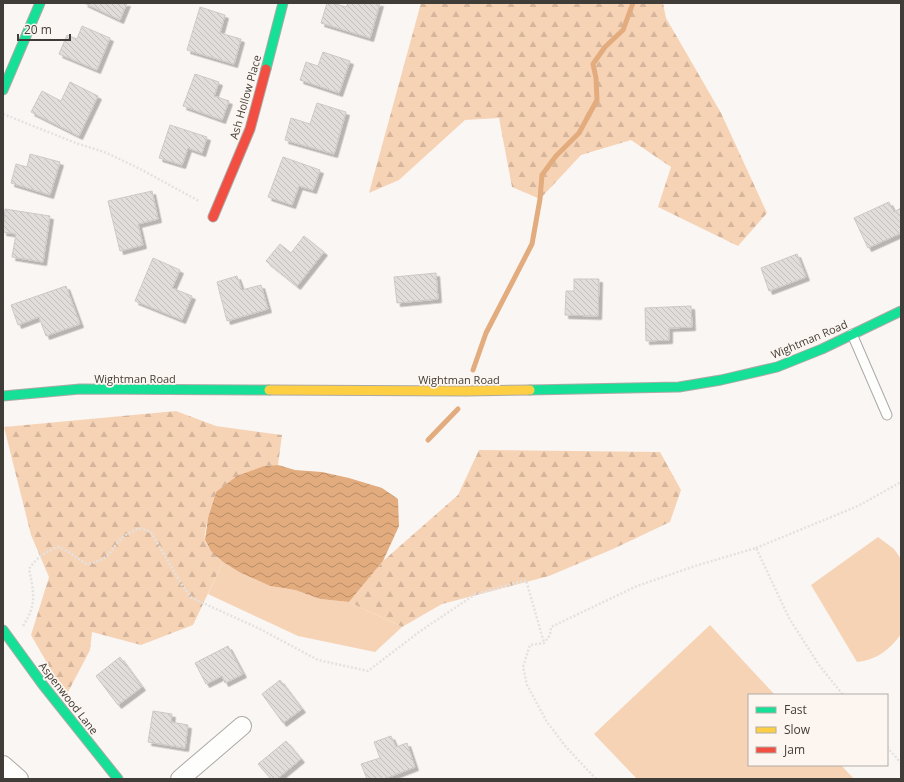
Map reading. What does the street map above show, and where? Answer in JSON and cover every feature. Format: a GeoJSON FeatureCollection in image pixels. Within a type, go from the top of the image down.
{"type":"FeatureCollection","features":[{"type":"Feature","properties":{"kind":"main road"},"geometry":{"type":"LineString","coordinates":[[3,90],[40,3]]}},
{"type":"Feature","properties":{"kind":"main road","name":"Ash Hollow Place"},"geometry":{"type":"LineString","coordinates":[[214,214],[250,129],[283,3]]}},
{"type":"Feature","properties":{"kind":"main road","name":"Wightman Road"},"geometry":{"type":"LineString","coordinates":[[3,396],[80,389],[466,391],[679,387],[722,380],[777,367],[822,349],[901,311]]}},
{"type":"Feature","properties":{"kind":"main road","name":"Aspenwood Lane"},"geometry":{"type":"LineString","coordinates":[[6,642],[118,779]]}},
{"type":"Feature","properties":{"kind":"street"},"geometry":{"type":"LineString","coordinates":[[180,779],[242,726]]}},
{"type":"Feature","properties":{"kind":"street"},"geometry":{"type":"LineString","coordinates":[[3,765],[19,779]]}},
{"type":"Feature","properties":{"kind":"lane"},"geometry":{"type":"LineString","coordinates":[[852,334],[887,415]]}},
{"type":"Feature","properties":{"kind":"path"},"geometry":{"type":"LineString","coordinates":[[3,114],[76,143],[107,153],[142,170],[214,214]]}},
{"type":"Feature","properties":{"kind":"path"},"geometry":{"type":"LineString","coordinates":[[596,779],[566,746],[547,722],[527,685],[524,668],[530,646],[544,643],[550,635],[551,627],[637,586],[695,566],[756,548],[858,506],[901,482]]}},
{"type":"Feature","properties":{"kind":"path"},"geometry":{"type":"LineString","coordinates":[[6,642],[26,622],[33,605],[34,594],[29,569],[36,559],[44,553],[58,547],[67,551],[86,564],[97,562],[107,557],[127,534],[139,528],[151,532],[182,585],[192,598],[258,628],[318,660],[368,671],[418,632],[474,595],[526,580],[544,643]]}},
{"type":"Feature","properties":{"kind":"path"},"geometry":{"type":"LineString","coordinates":[[756,548],[789,618],[819,666],[841,694]]}},
{"type":"Feature","properties":{"kind":"path"},"geometry":{"type":"LineString","coordinates":[[888,748],[901,763]]}},
{"type":"Feature","properties":{"kind":"green space"},"geometry":{"type":"Polygon","coordinates":[[[421,3],[663,3],[666,18],[721,113],[767,213],[738,246],[658,207],[671,167],[631,140],[581,155],[540,199],[512,187],[499,118],[465,120],[399,180],[369,193],[421,3]]]}},
{"type":"Feature","properties":{"kind":"green space"},"geometry":{"type":"Polygon","coordinates":[[[176,411],[216,426],[282,435],[278,465],[264,466],[216,492],[207,524],[205,540],[210,549],[223,562],[193,625],[141,645],[92,632],[90,650],[66,696],[31,635],[49,577],[31,535],[4,427],[176,411]]]}},
{"type":"Feature","properties":{"kind":"green space"},"geometry":{"type":"Polygon","coordinates":[[[479,450],[660,452],[681,490],[670,522],[613,549],[549,576],[442,604],[402,627],[349,602],[383,561],[458,495],[479,450]]]}},
{"type":"Feature","properties":{"kind":"green space"},"geometry":{"type":"Polygon","coordinates":[[[878,537],[894,549],[901,559],[901,634],[892,645],[882,653],[870,659],[857,662],[811,585],[878,537]]]}},
{"type":"Feature","properties":{"kind":"green space"},"geometry":{"type":"Polygon","coordinates":[[[223,562],[239,572],[270,586],[295,590],[320,599],[349,602],[402,627],[375,652],[298,636],[208,594],[223,562]]]}},
{"type":"Feature","properties":{"kind":"green space"},"geometry":{"type":"Polygon","coordinates":[[[710,625],[774,694],[748,694],[748,766],[842,766],[854,779],[637,779],[594,734],[710,625]]]}},
{"type":"Feature","properties":{"kind":"water"},"geometry":{"type":"Polygon","coordinates":[[[278,465],[295,470],[322,472],[349,478],[382,488],[398,499],[399,526],[383,561],[349,602],[320,599],[295,590],[270,586],[239,572],[223,562],[211,551],[205,540],[208,518],[216,492],[237,476],[264,466],[278,465]]]}},
{"type":"Feature","properties":{"kind":"building"},"geometry":{"type":"Polygon","coordinates":[[[84,3],[127,3],[120,20],[84,3]]]}},
{"type":"Feature","properties":{"kind":"building"},"geometry":{"type":"Polygon","coordinates":[[[327,3],[333,3],[346,7],[348,3],[380,3],[370,38],[321,23],[327,3]]]}},
{"type":"Feature","properties":{"kind":"building"},"geometry":{"type":"Polygon","coordinates":[[[200,7],[225,15],[220,33],[241,39],[234,64],[187,50],[200,7]]]}},
{"type":"Feature","properties":{"kind":"building"},"geometry":{"type":"Polygon","coordinates":[[[82,26],[110,38],[97,70],[59,54],[67,35],[77,39],[82,26]]]}},
{"type":"Feature","properties":{"kind":"building"},"geometry":{"type":"Polygon","coordinates":[[[323,52],[350,61],[339,93],[300,80],[306,62],[318,66],[323,52]]]}},
{"type":"Feature","properties":{"kind":"building"},"geometry":{"type":"Polygon","coordinates":[[[195,74],[219,82],[214,96],[229,101],[222,120],[183,106],[195,74]]]}},
{"type":"Feature","properties":{"kind":"building"},"geometry":{"type":"Polygon","coordinates":[[[70,82],[98,96],[79,136],[31,112],[42,91],[61,101],[70,82]]]}},
{"type":"Feature","properties":{"kind":"building"},"geometry":{"type":"Polygon","coordinates":[[[317,103],[346,112],[334,154],[285,140],[291,118],[310,124],[317,103]]]}},
{"type":"Feature","properties":{"kind":"building"},"geometry":{"type":"Polygon","coordinates":[[[170,125],[207,137],[202,153],[188,148],[182,165],[159,158],[170,125]]]}},
{"type":"Feature","properties":{"kind":"building"},"geometry":{"type":"Polygon","coordinates":[[[30,154],[60,162],[50,195],[11,183],[16,164],[27,167],[30,154]]]}},
{"type":"Feature","properties":{"kind":"building"},"geometry":{"type":"Polygon","coordinates":[[[283,157],[320,170],[313,190],[299,186],[292,205],[268,197],[283,157]]]}},
{"type":"Feature","properties":{"kind":"building"},"geometry":{"type":"Polygon","coordinates":[[[152,191],[158,219],[138,224],[143,245],[120,251],[108,201],[152,191]]]}},
{"type":"Feature","properties":{"kind":"building"},"geometry":{"type":"Polygon","coordinates":[[[889,202],[894,212],[901,208],[901,233],[868,248],[854,218],[889,202]]]}},
{"type":"Feature","properties":{"kind":"building"},"geometry":{"type":"Polygon","coordinates":[[[5,209],[50,216],[43,262],[12,257],[16,234],[3,232],[5,209]]]}},
{"type":"Feature","properties":{"kind":"building"},"geometry":{"type":"Polygon","coordinates":[[[304,236],[324,252],[297,286],[266,261],[280,244],[291,253],[304,236]]]}},
{"type":"Feature","properties":{"kind":"building"},"geometry":{"type":"Polygon","coordinates":[[[797,254],[806,277],[769,291],[761,268],[797,254]]]}},
{"type":"Feature","properties":{"kind":"building"},"geometry":{"type":"Polygon","coordinates":[[[153,258],[180,270],[172,288],[192,296],[182,320],[135,301],[153,258]]]}},
{"type":"Feature","properties":{"kind":"building"},"geometry":{"type":"Polygon","coordinates":[[[436,273],[438,299],[397,303],[394,277],[436,273]]]}},
{"type":"Feature","properties":{"kind":"building"},"geometry":{"type":"Polygon","coordinates":[[[237,276],[242,290],[261,285],[268,309],[227,321],[217,282],[237,276]]]}},
{"type":"Feature","properties":{"kind":"building"},"geometry":{"type":"Polygon","coordinates":[[[574,279],[599,279],[598,316],[565,315],[566,291],[574,291],[574,279]]]}},
{"type":"Feature","properties":{"kind":"building"},"geometry":{"type":"Polygon","coordinates":[[[66,286],[80,324],[46,336],[39,317],[18,325],[11,305],[66,286]]]}},
{"type":"Feature","properties":{"kind":"building"},"geometry":{"type":"Polygon","coordinates":[[[691,306],[692,327],[669,328],[669,340],[646,341],[645,308],[691,306]]]}},
{"type":"Feature","properties":{"kind":"building"},"geometry":{"type":"Polygon","coordinates":[[[228,646],[243,674],[225,683],[222,676],[206,684],[195,663],[228,646]]]}},
{"type":"Feature","properties":{"kind":"building"},"geometry":{"type":"Polygon","coordinates":[[[120,657],[142,687],[118,705],[96,676],[120,657]]]}},
{"type":"Feature","properties":{"kind":"building"},"geometry":{"type":"Polygon","coordinates":[[[280,680],[302,709],[283,723],[262,694],[280,680]]]}},
{"type":"Feature","properties":{"kind":"building"},"geometry":{"type":"Polygon","coordinates":[[[153,711],[172,714],[171,722],[188,725],[185,748],[148,742],[153,711]]]}},
{"type":"Feature","properties":{"kind":"building"},"geometry":{"type":"Polygon","coordinates":[[[391,736],[396,747],[407,743],[415,767],[384,779],[367,779],[361,764],[380,758],[374,742],[391,736]]]}},
{"type":"Feature","properties":{"kind":"building"},"geometry":{"type":"Polygon","coordinates":[[[286,741],[301,759],[277,779],[271,779],[258,764],[286,741]]]}},
{"type":"Feature","properties":{"kind":"waterway"},"geometry":{"type":"LineString","coordinates":[[473,370],[486,333],[532,244],[540,199],[542,175],[556,156],[579,133],[597,100],[596,78],[593,64],[605,47],[623,30],[633,3]]}},
{"type":"Feature","properties":{"kind":"waterway"},"geometry":{"type":"LineString","coordinates":[[428,440],[458,409]]}},
{"type":"Feature","properties":{"kind":"traffic: fast"},"geometry":{"type":"LineString","coordinates":[[3,90],[40,3]]}},
{"type":"Feature","properties":{"kind":"traffic: fast"},"geometry":{"type":"LineString","coordinates":[[266,69],[283,3]]}},
{"type":"Feature","properties":{"kind":"traffic: fast"},"geometry":{"type":"LineString","coordinates":[[530,390],[679,387],[721,380],[777,367],[822,349],[901,311]]}},
{"type":"Feature","properties":{"kind":"traffic: fast"},"geometry":{"type":"LineString","coordinates":[[3,396],[80,389],[269,390]]}},
{"type":"Feature","properties":{"kind":"traffic: fast"},"geometry":{"type":"LineString","coordinates":[[3,630],[43,685],[118,779]]}},
{"type":"Feature","properties":{"kind":"traffic: slow"},"geometry":{"type":"LineString","coordinates":[[269,390],[530,390]]}},
{"type":"Feature","properties":{"kind":"traffic: jam"},"geometry":{"type":"LineString","coordinates":[[213,217],[250,129],[266,69]]}}]}
